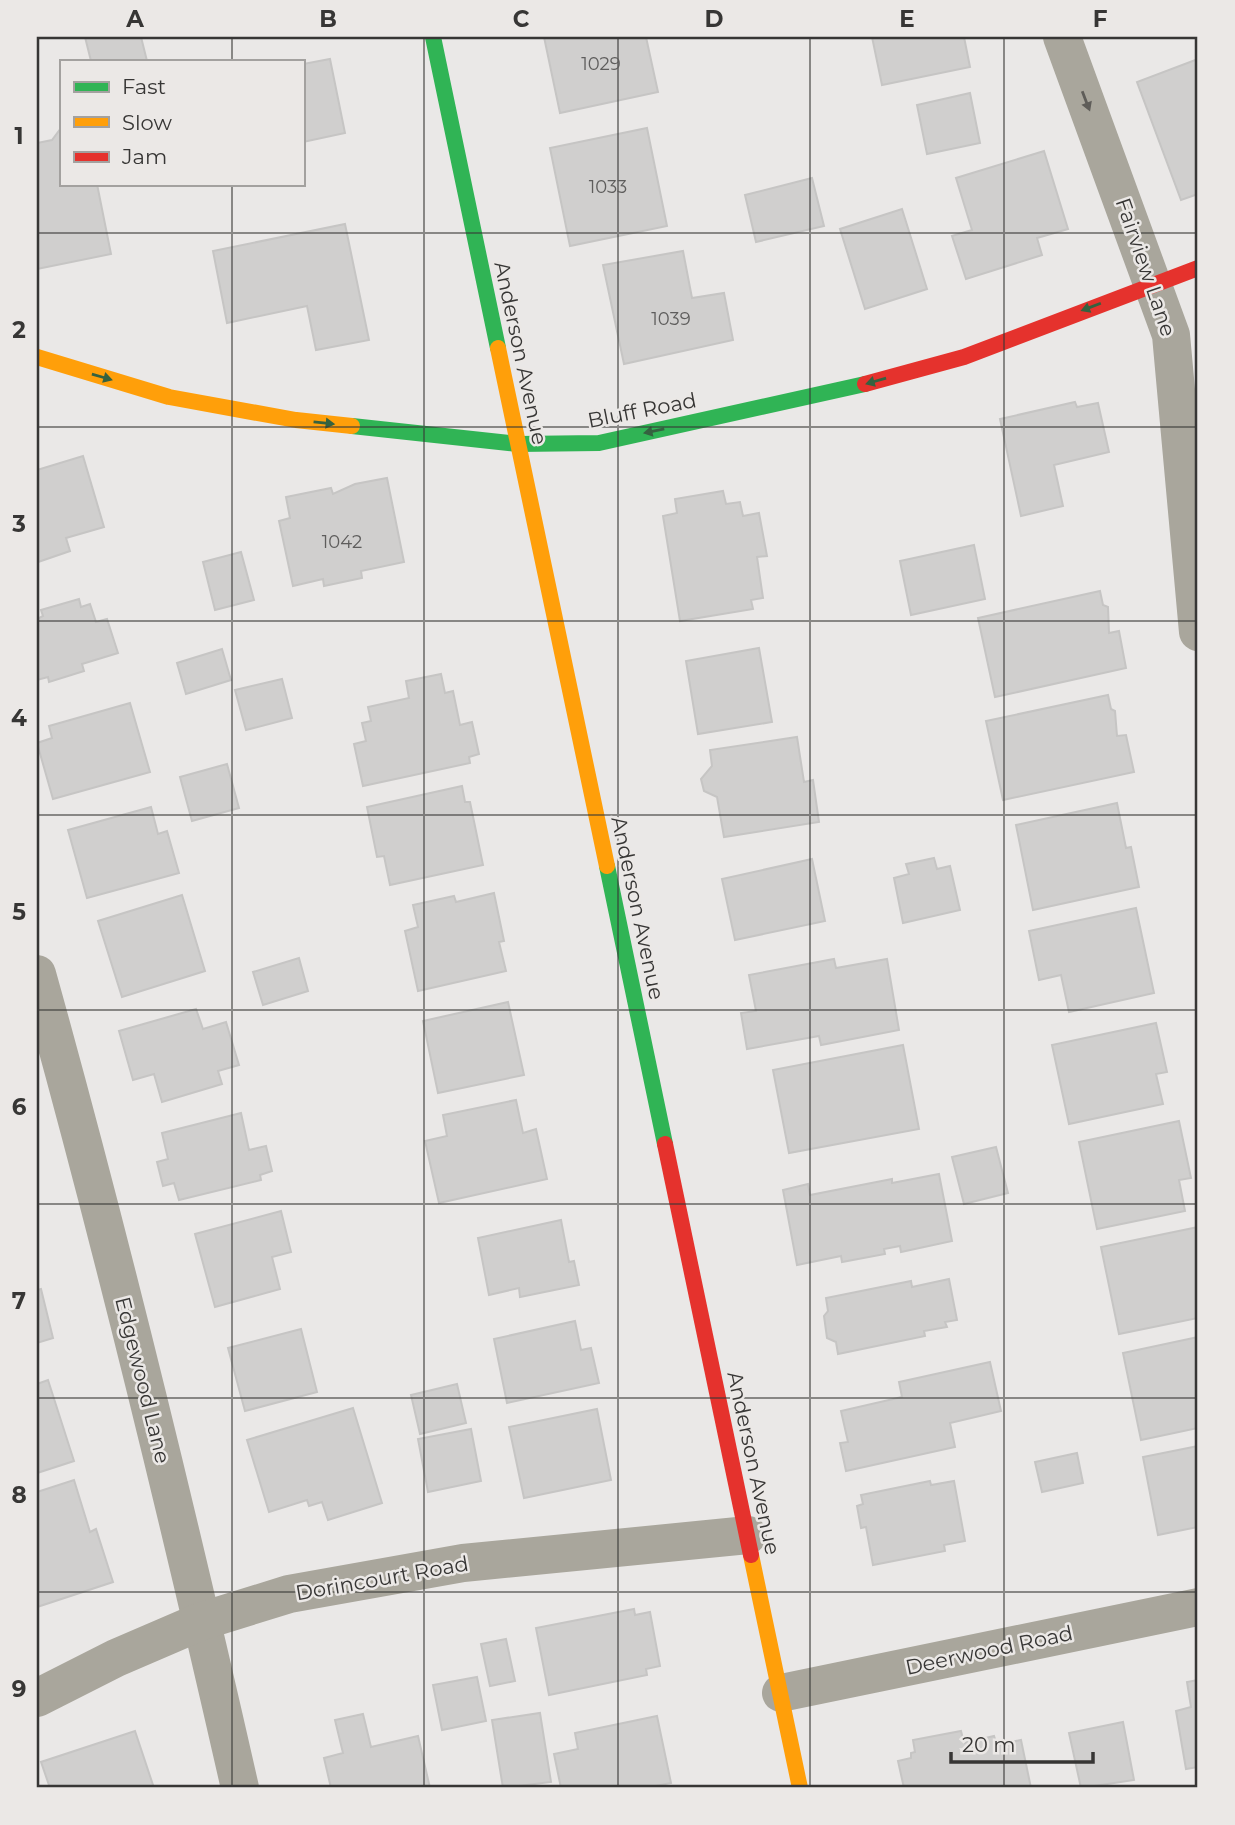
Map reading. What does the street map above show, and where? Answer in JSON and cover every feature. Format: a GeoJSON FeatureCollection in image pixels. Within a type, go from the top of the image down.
{"type":"FeatureCollection","features":[{"type":"Feature","properties":{"kind":"main road","name":"Anderson Avenue"},"geometry":{"type":"LineString","coordinates":[[433,37],[800,1788]]}},
{"type":"Feature","properties":{"kind":"main road","name":"Bluff Road"},"geometry":{"type":"LineString","coordinates":[[37,357],[169,397],[296,420],[518,444],[599,443],[843,390],[964,357],[1154,282],[1198,268]]}},
{"type":"Feature","properties":{"kind":"street","name":"Fairview Lane"},"geometry":{"type":"LineString","coordinates":[[1062,37],[1154,282],[1171,335],[1198,632]]}},
{"type":"Feature","properties":{"kind":"street","name":"Edgewood Lane"},"geometry":{"type":"LineString","coordinates":[[37,974],[83,1138],[202,1621],[240,1788]]}},
{"type":"Feature","properties":{"kind":"street","name":"Dorincourt Road"},"geometry":{"type":"LineString","coordinates":[[37,1698],[116,1658],[202,1621],[289,1594],[463,1563],[748,1535]]}},
{"type":"Feature","properties":{"kind":"street","name":"Deerwood Road"},"geometry":{"type":"LineString","coordinates":[[781,1693],[1198,1607]]}},
{"type":"Feature","properties":{"kind":"building"},"geometry":{"type":"Polygon","coordinates":[[[85,37],[141,37],[147,60],[91,60],[85,37]]]}},
{"type":"Feature","properties":{"kind":"building"},"geometry":{"type":"Polygon","coordinates":[[[544,37],[646,37],[658,92],[560,113],[544,37]]]}},
{"type":"Feature","properties":{"kind":"building"},"geometry":{"type":"Polygon","coordinates":[[[872,37],[964,37],[970,67],[882,85],[872,37]]]}},
{"type":"Feature","properties":{"kind":"building"},"geometry":{"type":"Polygon","coordinates":[[[330,59],[345,133],[304,142],[304,64],[330,59]]]}},
{"type":"Feature","properties":{"kind":"building"},"geometry":{"type":"Polygon","coordinates":[[[1198,59],[1198,194],[1181,200],[1137,82],[1198,59]]]}},
{"type":"Feature","properties":{"kind":"building"},"geometry":{"type":"Polygon","coordinates":[[[970,93],[980,143],[927,154],[917,105],[970,93]]]}},
{"type":"Feature","properties":{"kind":"building"},"geometry":{"type":"Polygon","coordinates":[[[647,128],[667,226],[570,246],[550,148],[647,128]]]}},
{"type":"Feature","properties":{"kind":"building"},"geometry":{"type":"Polygon","coordinates":[[[60,129],[60,186],[97,186],[111,254],[37,269],[37,143],[52,140],[60,129]]]}},
{"type":"Feature","properties":{"kind":"building"},"geometry":{"type":"Polygon","coordinates":[[[1044,151],[1068,229],[1037,238],[1042,255],[966,279],[952,236],[972,230],[956,178],[1044,151]]]}},
{"type":"Feature","properties":{"kind":"building"},"geometry":{"type":"Polygon","coordinates":[[[812,178],[824,226],[756,242],[745,195],[812,178]]]}},
{"type":"Feature","properties":{"kind":"building"},"geometry":{"type":"Polygon","coordinates":[[[902,209],[927,289],[865,309],[840,229],[902,209]]]}},
{"type":"Feature","properties":{"kind":"building"},"geometry":{"type":"Polygon","coordinates":[[[345,224],[369,340],[316,350],[307,306],[227,323],[213,251],[345,224]]]}},
{"type":"Feature","properties":{"kind":"building"},"geometry":{"type":"Polygon","coordinates":[[[683,251],[692,298],[724,293],[733,340],[624,364],[603,265],[683,251]]]}},
{"type":"Feature","properties":{"kind":"building"},"geometry":{"type":"Polygon","coordinates":[[[1075,402],[1077,407],[1098,403],[1109,452],[1054,465],[1063,506],[1021,516],[1000,419],[1075,402]]]}},
{"type":"Feature","properties":{"kind":"building"},"geometry":{"type":"Polygon","coordinates":[[[83,456],[104,527],[66,538],[70,551],[38,562],[37,470],[83,456]]]}},
{"type":"Feature","properties":{"kind":"building"},"geometry":{"type":"Polygon","coordinates":[[[387,478],[404,562],[361,571],[362,578],[324,586],[323,579],[293,586],[279,521],[290,518],[286,497],[331,488],[333,494],[355,484],[387,478]]]}},
{"type":"Feature","properties":{"kind":"building"},"geometry":{"type":"Polygon","coordinates":[[[723,491],[726,504],[740,502],[743,516],[759,513],[767,556],[757,557],[763,598],[751,600],[753,609],[680,621],[663,516],[677,513],[675,499],[723,491]]]}},
{"type":"Feature","properties":{"kind":"building"},"geometry":{"type":"Polygon","coordinates":[[[974,545],[985,599],[911,615],[900,561],[974,545]]]}},
{"type":"Feature","properties":{"kind":"building"},"geometry":{"type":"Polygon","coordinates":[[[241,552],[254,600],[215,610],[203,562],[241,552]]]}},
{"type":"Feature","properties":{"kind":"building"},"geometry":{"type":"Polygon","coordinates":[[[1100,591],[1103,605],[1108,607],[1109,633],[1119,631],[1126,668],[995,697],[978,618],[1100,591]]]}},
{"type":"Feature","properties":{"kind":"building"},"geometry":{"type":"Polygon","coordinates":[[[79,599],[81,607],[90,604],[96,622],[107,619],[118,653],[82,664],[84,671],[49,682],[48,677],[37,680],[37,619],[43,616],[41,610],[79,599]]]}},
{"type":"Feature","properties":{"kind":"building"},"geometry":{"type":"Polygon","coordinates":[[[759,648],[772,722],[698,734],[686,661],[759,648]]]}},
{"type":"Feature","properties":{"kind":"building"},"geometry":{"type":"Polygon","coordinates":[[[222,649],[231,680],[186,694],[177,663],[222,649]]]}},
{"type":"Feature","properties":{"kind":"building"},"geometry":{"type":"Polygon","coordinates":[[[441,674],[445,693],[453,691],[460,725],[472,722],[479,754],[469,757],[470,763],[363,786],[354,744],[366,741],[362,723],[371,721],[368,707],[409,698],[406,681],[441,674]]]}},
{"type":"Feature","properties":{"kind":"building"},"geometry":{"type":"Polygon","coordinates":[[[282,679],[292,718],[246,730],[235,690],[282,679]]]}},
{"type":"Feature","properties":{"kind":"building"},"geometry":{"type":"Polygon","coordinates":[[[1108,695],[1111,709],[1115,711],[1117,736],[1126,735],[1134,772],[1003,800],[986,721],[1108,695]]]}},
{"type":"Feature","properties":{"kind":"building"},"geometry":{"type":"Polygon","coordinates":[[[130,703],[150,772],[53,799],[37,743],[52,738],[49,726],[130,703]]]}},
{"type":"Feature","properties":{"kind":"building"},"geometry":{"type":"Polygon","coordinates":[[[797,737],[804,782],[813,780],[819,822],[724,837],[717,797],[704,791],[701,779],[712,766],[710,750],[797,737]]]}},
{"type":"Feature","properties":{"kind":"building"},"geometry":{"type":"Polygon","coordinates":[[[227,764],[239,808],[192,821],[180,777],[227,764]]]}},
{"type":"Feature","properties":{"kind":"building"},"geometry":{"type":"Polygon","coordinates":[[[462,786],[465,802],[470,802],[483,865],[390,885],[384,856],[377,857],[367,807],[462,786]]]}},
{"type":"Feature","properties":{"kind":"building"},"geometry":{"type":"Polygon","coordinates":[[[1117,803],[1126,848],[1131,847],[1139,887],[1033,910],[1016,825],[1117,803]]]}},
{"type":"Feature","properties":{"kind":"building"},"geometry":{"type":"Polygon","coordinates":[[[151,807],[158,834],[167,831],[179,873],[87,898],[68,830],[151,807]]]}},
{"type":"Feature","properties":{"kind":"building"},"geometry":{"type":"Polygon","coordinates":[[[934,858],[937,869],[950,866],[960,910],[903,923],[894,878],[909,874],[906,864],[934,858]]]}},
{"type":"Feature","properties":{"kind":"building"},"geometry":{"type":"Polygon","coordinates":[[[812,859],[825,921],[735,940],[722,879],[812,859]]]}},
{"type":"Feature","properties":{"kind":"building"},"geometry":{"type":"Polygon","coordinates":[[[494,893],[504,941],[499,942],[506,971],[418,991],[405,931],[418,927],[413,905],[454,896],[456,902],[494,893]]]}},
{"type":"Feature","properties":{"kind":"building"},"geometry":{"type":"Polygon","coordinates":[[[182,895],[205,971],[122,997],[98,921],[182,895]]]}},
{"type":"Feature","properties":{"kind":"building"},"geometry":{"type":"Polygon","coordinates":[[[1136,908],[1154,993],[1069,1012],[1061,975],[1039,980],[1029,931],[1136,908]]]}},
{"type":"Feature","properties":{"kind":"building"},"geometry":{"type":"Polygon","coordinates":[[[299,958],[308,991],[263,1005],[253,972],[299,958]]]}},
{"type":"Feature","properties":{"kind":"building"},"geometry":{"type":"Polygon","coordinates":[[[834,959],[836,968],[887,959],[899,1030],[821,1045],[819,1036],[747,1049],[741,1013],[756,1011],[749,975],[834,959]]]}},
{"type":"Feature","properties":{"kind":"building"},"geometry":{"type":"Polygon","coordinates":[[[508,1002],[524,1075],[438,1093],[423,1021],[508,1002]]]}},
{"type":"Feature","properties":{"kind":"building"},"geometry":{"type":"Polygon","coordinates":[[[196,1009],[203,1029],[226,1022],[239,1065],[218,1071],[222,1084],[162,1102],[154,1074],[133,1080],[119,1031],[196,1009]]]}},
{"type":"Feature","properties":{"kind":"building"},"geometry":{"type":"Polygon","coordinates":[[[1156,1023],[1167,1072],[1156,1074],[1163,1104],[1069,1124],[1052,1045],[1156,1023]]]}},
{"type":"Feature","properties":{"kind":"building"},"geometry":{"type":"Polygon","coordinates":[[[903,1045],[919,1129],[789,1153],[773,1070],[903,1045]]]}},
{"type":"Feature","properties":{"kind":"building"},"geometry":{"type":"Polygon","coordinates":[[[516,1100],[523,1133],[536,1129],[547,1179],[439,1203],[425,1141],[447,1136],[443,1115],[516,1100]]]}},
{"type":"Feature","properties":{"kind":"building"},"geometry":{"type":"Polygon","coordinates":[[[241,1113],[249,1150],[266,1146],[272,1171],[260,1175],[261,1180],[179,1200],[174,1183],[163,1186],[157,1162],[168,1159],[162,1133],[241,1113]]]}},
{"type":"Feature","properties":{"kind":"building"},"geometry":{"type":"Polygon","coordinates":[[[1179,1121],[1191,1178],[1179,1180],[1185,1211],[1097,1229],[1079,1142],[1179,1121]]]}},
{"type":"Feature","properties":{"kind":"building"},"geometry":{"type":"Polygon","coordinates":[[[996,1147],[1008,1193],[964,1204],[952,1157],[996,1147]]]}},
{"type":"Feature","properties":{"kind":"building"},"geometry":{"type":"Polygon","coordinates":[[[939,1174],[952,1241],[901,1252],[900,1246],[884,1249],[885,1254],[842,1262],[841,1256],[797,1265],[783,1190],[808,1184],[810,1195],[892,1179],[892,1183],[939,1174]]]}},
{"type":"Feature","properties":{"kind":"building"},"geometry":{"type":"Polygon","coordinates":[[[281,1211],[291,1252],[272,1257],[280,1289],[215,1307],[195,1234],[281,1211]]]}},
{"type":"Feature","properties":{"kind":"building"},"geometry":{"type":"Polygon","coordinates":[[[561,1220],[569,1262],[574,1261],[579,1285],[520,1297],[519,1288],[489,1295],[478,1238],[561,1220]]]}},
{"type":"Feature","properties":{"kind":"building"},"geometry":{"type":"Polygon","coordinates":[[[1198,1227],[1198,1318],[1119,1334],[1101,1247],[1198,1227]]]}},
{"type":"Feature","properties":{"kind":"building"},"geometry":{"type":"Polygon","coordinates":[[[949,1279],[957,1320],[945,1322],[947,1327],[924,1331],[925,1336],[838,1354],[836,1342],[827,1338],[824,1316],[828,1311],[826,1298],[911,1281],[912,1287],[949,1279]]]}},
{"type":"Feature","properties":{"kind":"building"},"geometry":{"type":"Polygon","coordinates":[[[41,1289],[53,1338],[37,1343],[37,1290],[41,1289]]]}},
{"type":"Feature","properties":{"kind":"building"},"geometry":{"type":"Polygon","coordinates":[[[575,1321],[581,1350],[591,1348],[599,1383],[507,1403],[494,1339],[575,1321]]]}},
{"type":"Feature","properties":{"kind":"building"},"geometry":{"type":"Polygon","coordinates":[[[301,1329],[317,1392],[245,1411],[228,1348],[301,1329]]]}},
{"type":"Feature","properties":{"kind":"building"},"geometry":{"type":"Polygon","coordinates":[[[1198,1337],[1198,1428],[1141,1440],[1123,1353],[1198,1337]]]}},
{"type":"Feature","properties":{"kind":"building"},"geometry":{"type":"Polygon","coordinates":[[[990,1362],[1001,1411],[950,1423],[955,1447],[846,1471],[840,1443],[848,1442],[841,1411],[902,1397],[899,1382],[990,1362]]]}},
{"type":"Feature","properties":{"kind":"building"},"geometry":{"type":"Polygon","coordinates":[[[48,1380],[74,1461],[37,1473],[37,1384],[48,1380]]]}},
{"type":"Feature","properties":{"kind":"building"},"geometry":{"type":"Polygon","coordinates":[[[457,1384],[466,1423],[420,1434],[411,1395],[457,1384]]]}},
{"type":"Feature","properties":{"kind":"building"},"geometry":{"type":"Polygon","coordinates":[[[353,1408],[382,1503],[328,1520],[322,1502],[309,1506],[307,1500],[269,1512],[247,1440],[353,1408]]]}},
{"type":"Feature","properties":{"kind":"building"},"geometry":{"type":"Polygon","coordinates":[[[597,1409],[611,1480],[524,1498],[509,1427],[597,1409]]]}},
{"type":"Feature","properties":{"kind":"building"},"geometry":{"type":"Polygon","coordinates":[[[471,1429],[481,1481],[428,1492],[418,1439],[471,1429]]]}},
{"type":"Feature","properties":{"kind":"building"},"geometry":{"type":"Polygon","coordinates":[[[1198,1446],[1198,1527],[1158,1535],[1143,1457],[1198,1446]]]}},
{"type":"Feature","properties":{"kind":"building"},"geometry":{"type":"Polygon","coordinates":[[[1077,1453],[1083,1483],[1042,1492],[1035,1462],[1077,1453]]]}},
{"type":"Feature","properties":{"kind":"building"},"geometry":{"type":"Polygon","coordinates":[[[74,1480],[90,1532],[96,1529],[113,1582],[37,1607],[37,1492],[74,1480]]]}},
{"type":"Feature","properties":{"kind":"building"},"geometry":{"type":"Polygon","coordinates":[[[930,1481],[931,1485],[954,1481],[965,1541],[944,1545],[945,1551],[873,1565],[866,1527],[861,1528],[857,1506],[863,1504],[861,1495],[930,1481]]]}},
{"type":"Feature","properties":{"kind":"building"},"geometry":{"type":"Polygon","coordinates":[[[634,1609],[635,1615],[650,1612],[660,1666],[646,1669],[647,1675],[549,1695],[536,1628],[634,1609]]]}},
{"type":"Feature","properties":{"kind":"building"},"geometry":{"type":"Polygon","coordinates":[[[506,1639],[515,1681],[490,1686],[481,1644],[506,1639]]]}},
{"type":"Feature","properties":{"kind":"building"},"geometry":{"type":"Polygon","coordinates":[[[477,1677],[486,1721],[442,1730],[433,1685],[477,1677]]]}},
{"type":"Feature","properties":{"kind":"building"},"geometry":{"type":"Polygon","coordinates":[[[1198,1680],[1198,1767],[1186,1769],[1176,1711],[1191,1707],[1187,1682],[1198,1680]]]}},
{"type":"Feature","properties":{"kind":"building"},"geometry":{"type":"Polygon","coordinates":[[[540,1713],[551,1782],[503,1788],[492,1720],[540,1713]]]}},
{"type":"Feature","properties":{"kind":"building"},"geometry":{"type":"Polygon","coordinates":[[[363,1714],[371,1747],[418,1736],[430,1788],[331,1788],[324,1758],[343,1753],[335,1720],[363,1714]]]}},
{"type":"Feature","properties":{"kind":"building"},"geometry":{"type":"Polygon","coordinates":[[[657,1716],[671,1783],[645,1788],[561,1788],[554,1754],[578,1749],[575,1733],[657,1716]]]}},
{"type":"Feature","properties":{"kind":"building"},"geometry":{"type":"Polygon","coordinates":[[[1123,1722],[1134,1780],[1081,1788],[1069,1733],[1123,1722]]]}},
{"type":"Feature","properties":{"kind":"building"},"geometry":{"type":"Polygon","coordinates":[[[135,1731],[154,1788],[50,1788],[41,1762],[135,1731]]]}},
{"type":"Feature","properties":{"kind":"building"},"geometry":{"type":"Polygon","coordinates":[[[961,1731],[964,1743],[994,1736],[997,1745],[1021,1740],[1031,1788],[904,1788],[898,1761],[911,1758],[911,1753],[915,1752],[913,1740],[961,1731]]]}},
{"type":"Feature","properties":{"kind":"traffic: fast"},"geometry":{"type":"LineString","coordinates":[[433,37],[498,348]]}},
{"type":"Feature","properties":{"kind":"traffic: fast"},"geometry":{"type":"LineString","coordinates":[[352,426],[518,444],[599,443],[865,384]]}},
{"type":"Feature","properties":{"kind":"traffic: fast"},"geometry":{"type":"LineString","coordinates":[[607,866],[665,1144]]}},
{"type":"Feature","properties":{"kind":"traffic: slow"},"geometry":{"type":"LineString","coordinates":[[498,348],[607,866]]}},
{"type":"Feature","properties":{"kind":"traffic: slow"},"geometry":{"type":"LineString","coordinates":[[37,357],[169,397],[296,420],[352,426]]}},
{"type":"Feature","properties":{"kind":"traffic: slow"},"geometry":{"type":"LineString","coordinates":[[751,1555],[800,1788]]}},
{"type":"Feature","properties":{"kind":"traffic: jam"},"geometry":{"type":"LineString","coordinates":[[865,384],[964,357],[1198,268]]}},
{"type":"Feature","properties":{"kind":"traffic: jam"},"geometry":{"type":"LineString","coordinates":[[665,1144],[751,1555]]}}]}
